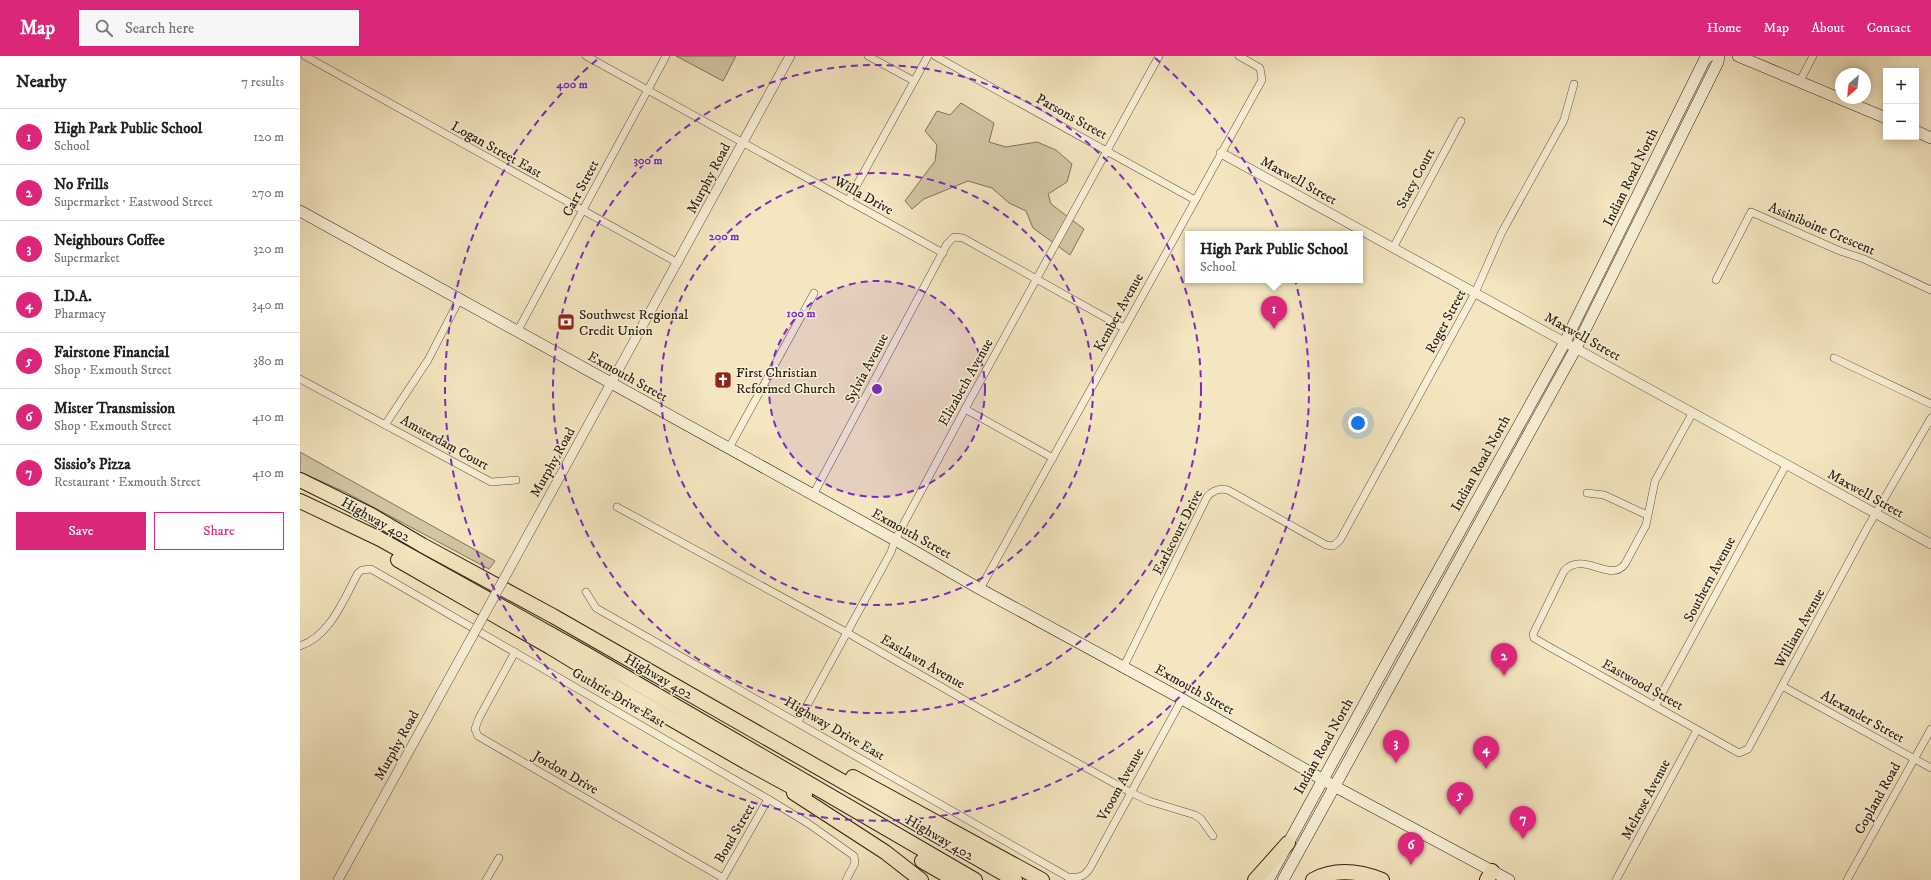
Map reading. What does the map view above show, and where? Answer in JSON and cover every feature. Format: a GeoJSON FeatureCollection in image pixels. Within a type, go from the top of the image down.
{"type":"FeatureCollection","features":[{"type":"Feature","properties":{"kind":"highway","name":"Highway 402"},"geometry":{"type":"LineString","coordinates":[[300,480],[371,515],[422,545],[553,616],[657,668],[764,729],[922,814],[1017,874],[1041,880]]}},
{"type":"Feature","properties":{"kind":"highway","name":"Highway 402"},"geometry":{"type":"LineString","coordinates":[[300,501],[380,539],[722,732],[974,880]]}},
{"type":"Feature","properties":{"kind":"highway"},"geometry":{"type":"LineString","coordinates":[[300,509],[394,557],[746,762],[790,785],[955,880]]}},
{"type":"Feature","properties":{"kind":"highway"},"geometry":{"type":"LineString","coordinates":[[722,732],[791,768],[985,880]]}},
{"type":"Feature","properties":{"kind":"highway"},"geometry":{"type":"LineString","coordinates":[[746,762],[885,852],[921,880]]}},
{"type":"Feature","properties":{"kind":"highway"},"geometry":{"type":"LineString","coordinates":[[1256,880],[1288,843]]}},
{"type":"Feature","properties":{"kind":"highway"},"geometry":{"type":"LineString","coordinates":[[1312,880],[1337,872],[1359,872],[1382,880]]}},
{"type":"Feature","properties":{"kind":"main road","name":"Indian Road North"},"geometry":{"type":"LineString","coordinates":[[1268,880],[1322,779],[1565,342],[1705,59],[1709,56]]}},
{"type":"Feature","properties":{"kind":"main road","name":"Indian Road North"},"geometry":{"type":"LineString","coordinates":[[1283,880],[1576,348],[1718,62],[1719,56]]}},
{"type":"Feature","properties":{"kind":"main road"},"geometry":{"type":"LineString","coordinates":[[1738,56],[1883,117]]}},
{"type":"Feature","properties":{"kind":"main road"},"geometry":{"type":"LineString","coordinates":[[1919,132],[1931,138]]}},
{"type":"Feature","properties":{"kind":"main road","name":"Exmouth Street"},"geometry":{"type":"LineString","coordinates":[[300,211],[980,588],[1124,666],[1490,875],[1509,880]]}},
{"type":"Feature","properties":{"kind":"street"},"geometry":{"type":"LineString","coordinates":[[300,61],[304,56]]}},
{"type":"Feature","properties":{"kind":"street","name":"Logan Street East"},"geometry":{"type":"LineString","coordinates":[[304,56],[678,263]]}},
{"type":"Feature","properties":{"kind":"street","name":"Willa Drive"},"geometry":{"type":"LineString","coordinates":[[586,56],[742,144],[943,253]]}},
{"type":"Feature","properties":{"kind":"street","name":"Carr Street"},"geometry":{"type":"LineString","coordinates":[[517,332],[666,56]]}},
{"type":"Feature","properties":{"kind":"street","name":"Murphy Road"},"geometry":{"type":"LineString","coordinates":[[338,880],[678,263],[790,56]]}},
{"type":"Feature","properties":{"kind":"street"},"geometry":{"type":"LineString","coordinates":[[868,56],[914,81]]}},
{"type":"Feature","properties":{"kind":"street"},"geometry":{"type":"LineString","coordinates":[[848,201],[928,56]]}},
{"type":"Feature","properties":{"kind":"street","name":"Parsons Street"},"geometry":{"type":"LineString","coordinates":[[936,56],[1195,200]]}},
{"type":"Feature","properties":{"kind":"street","name":"Elizabeth Avenue"},"geometry":{"type":"LineString","coordinates":[[798,722],[891,552],[895,540],[965,409],[1159,56]]}},
{"type":"Feature","properties":{"kind":"street","name":"Kember Avenue"},"geometry":{"type":"LineString","coordinates":[[980,588],[1262,80],[1260,68],[1239,56]]}},
{"type":"Feature","properties":{"kind":"street"},"geometry":{"type":"LineString","coordinates":[[1800,81],[1813,56]]}},
{"type":"Feature","properties":{"kind":"street","name":"Roger Street"},"geometry":{"type":"LineString","coordinates":[[1315,538],[1330,546],[1336,544],[1340,540],[1475,293],[1502,232],[1564,120],[1574,84]]}},
{"type":"Feature","properties":{"kind":"street","name":"Stacy Court"},"geometry":{"type":"LineString","coordinates":[[1393,248],[1461,121]]}},
{"type":"Feature","properties":{"kind":"street","name":"Maxwell Street"},"geometry":{"type":"LineString","coordinates":[[1221,153],[1362,231]]}},
{"type":"Feature","properties":{"kind":"street","name":"Assiniboine Crescent"},"geometry":{"type":"LineString","coordinates":[[1716,280],[1751,212],[1840,251],[1864,259],[1931,290]]}},
{"type":"Feature","properties":{"kind":"street","name":"Maxwell Street"},"geometry":{"type":"LineString","coordinates":[[1363,231],[1931,544]]}},
{"type":"Feature","properties":{"kind":"street"},"geometry":{"type":"LineString","coordinates":[[943,253],[951,240],[958,236],[1124,328]]}},
{"type":"Feature","properties":{"kind":"street","name":"Sylvia Avenue"},"geometry":{"type":"LineString","coordinates":[[813,495],[943,253]]}},
{"type":"Feature","properties":{"kind":"street"},"geometry":{"type":"LineString","coordinates":[[729,448],[814,293]]}},
{"type":"Feature","properties":{"kind":"street","name":"Amsterdam Court"},"geometry":{"type":"LineString","coordinates":[[385,425],[428,360],[459,300]]}},
{"type":"Feature","properties":{"kind":"street"},"geometry":{"type":"LineString","coordinates":[[1834,358],[1931,404]]}},
{"type":"Feature","properties":{"kind":"street","name":"Amsterdam Court"},"geometry":{"type":"LineString","coordinates":[[300,379],[490,482],[516,480]]}},
{"type":"Feature","properties":{"kind":"street"},"geometry":{"type":"LineString","coordinates":[[965,409],[1053,458]]}},
{"type":"Feature","properties":{"kind":"street"},"geometry":{"type":"LineString","coordinates":[[1587,493],[1604,495],[1647,515],[1655,481],[1693,412]]}},
{"type":"Feature","properties":{"kind":"street"},"geometry":{"type":"LineString","coordinates":[[1876,515],[1931,418]]}},
{"type":"Feature","properties":{"kind":"street","name":"Southern Avenue"},"geometry":{"type":"LineString","coordinates":[[1655,706],[1786,464]]}},
{"type":"Feature","properties":{"kind":"street","name":"Earlscourt Drive"},"geometry":{"type":"LineString","coordinates":[[1124,666],[1207,497],[1211,492],[1220,489],[1228,490],[1315,538]]}},
{"type":"Feature","properties":{"kind":"street","name":"Eastlawn Avenue"},"geometry":{"type":"LineString","coordinates":[[617,507],[846,632],[994,717],[1130,792],[1148,801],[1195,815],[1201,819],[1213,836]]}},
{"type":"Feature","properties":{"kind":"street","name":"Eastwood Street"},"geometry":{"type":"LineString","coordinates":[[1647,515],[1644,530],[1622,568],[1612,571],[1578,563],[1568,566],[1564,571],[1533,634],[1534,638],[1734,751],[1743,752]]}},
{"type":"Feature","properties":{"kind":"street","name":"William Avenue"},"geometry":{"type":"LineString","coordinates":[[1743,752],[1748,749],[1876,515]]}},
{"type":"Feature","properties":{"kind":"street","name":"Guthrie Drive East"},"geometry":{"type":"LineString","coordinates":[[300,646],[321,634],[336,612],[358,573],[362,570],[371,569],[376,571],[768,799],[852,853],[855,860],[853,868],[846,880]]}},
{"type":"Feature","properties":{"kind":"street","name":"Highway Drive East"},"geometry":{"type":"LineString","coordinates":[[586,592],[596,608],[1068,877],[1078,878]]}},
{"type":"Feature","properties":{"kind":"street","name":"Jordon Drive"},"geometry":{"type":"LineString","coordinates":[[515,652],[479,718],[475,729],[478,736],[723,879]]}},
{"type":"Feature","properties":{"kind":"street","name":"Alexander Street"},"geometry":{"type":"LineString","coordinates":[[1782,686],[1931,768]]}},
{"type":"Feature","properties":{"kind":"street","name":"Vroom Avenue"},"geometry":{"type":"LineString","coordinates":[[1078,878],[1085,875],[1090,868],[1130,792],[1182,699]]}},
{"type":"Feature","properties":{"kind":"street","name":"Copland Road"},"geometry":{"type":"LineString","coordinates":[[1847,880],[1931,729]]}},
{"type":"Feature","properties":{"kind":"street","name":"Melrose Avenue"},"geometry":{"type":"LineString","coordinates":[[1616,880],[1697,730]]}},
{"type":"Feature","properties":{"kind":"street","name":"Bond Street"},"geometry":{"type":"LineString","coordinates":[[723,879],[768,799]]}},
{"type":"Feature","properties":{"kind":"street"},"geometry":{"type":"LineString","coordinates":[[486,880],[499,858]]}},
{"type":"Feature","properties":{"kind":"shaded area"},"geometry":{"type":"Polygon","coordinates":[[[676,56],[736,56],[723,81],[676,56]]]}},
{"type":"Feature","properties":{"kind":"shaded area"},"geometry":{"type":"Polygon","coordinates":[[[961,103],[994,123],[989,142],[1006,147],[1037,142],[1056,150],[1072,164],[1067,182],[1048,194],[1051,204],[1084,229],[1070,255],[1033,228],[1026,211],[1009,203],[992,188],[968,181],[924,199],[912,209],[905,201],[935,161],[937,145],[925,131],[937,111],[950,115],[961,103]]]}},
{"type":"Feature","properties":{"kind":"shaded area"},"geometry":{"type":"Polygon","coordinates":[[[300,452],[495,561],[489,569],[345,492],[300,472],[300,452]]]}},
{"type":"Feature","properties":{"kind":"place","name":"Southwest Regional Credit Union"},"geometry":{"type":"Point","coordinates":[566,322]}},
{"type":"Feature","properties":{"kind":"place","name":"High Park Public School"},"geometry":{"type":"Point","coordinates":[1274,329]}},
{"type":"Feature","properties":{"kind":"place","name":"First Christian Reformed Church"},"geometry":{"type":"Point","coordinates":[723,380]}},
{"type":"Feature","properties":{"kind":"place","name":"No Frills"},"geometry":{"type":"Point","coordinates":[1504,676]}},
{"type":"Feature","properties":{"kind":"place","name":"Neighbours Coffee"},"geometry":{"type":"Point","coordinates":[1396,763]}},
{"type":"Feature","properties":{"kind":"place","name":"I.D.A."},"geometry":{"type":"Point","coordinates":[1486,769]}},
{"type":"Feature","properties":{"kind":"place","name":"Fairstone Financial"},"geometry":{"type":"Point","coordinates":[1460,815]}},
{"type":"Feature","properties":{"kind":"place","name":"Sissio's Pizza"},"geometry":{"type":"Point","coordinates":[1523,839]}},
{"type":"Feature","properties":{"kind":"place","name":"Mister Transmission"},"geometry":{"type":"Point","coordinates":[1411,865]}}]}
